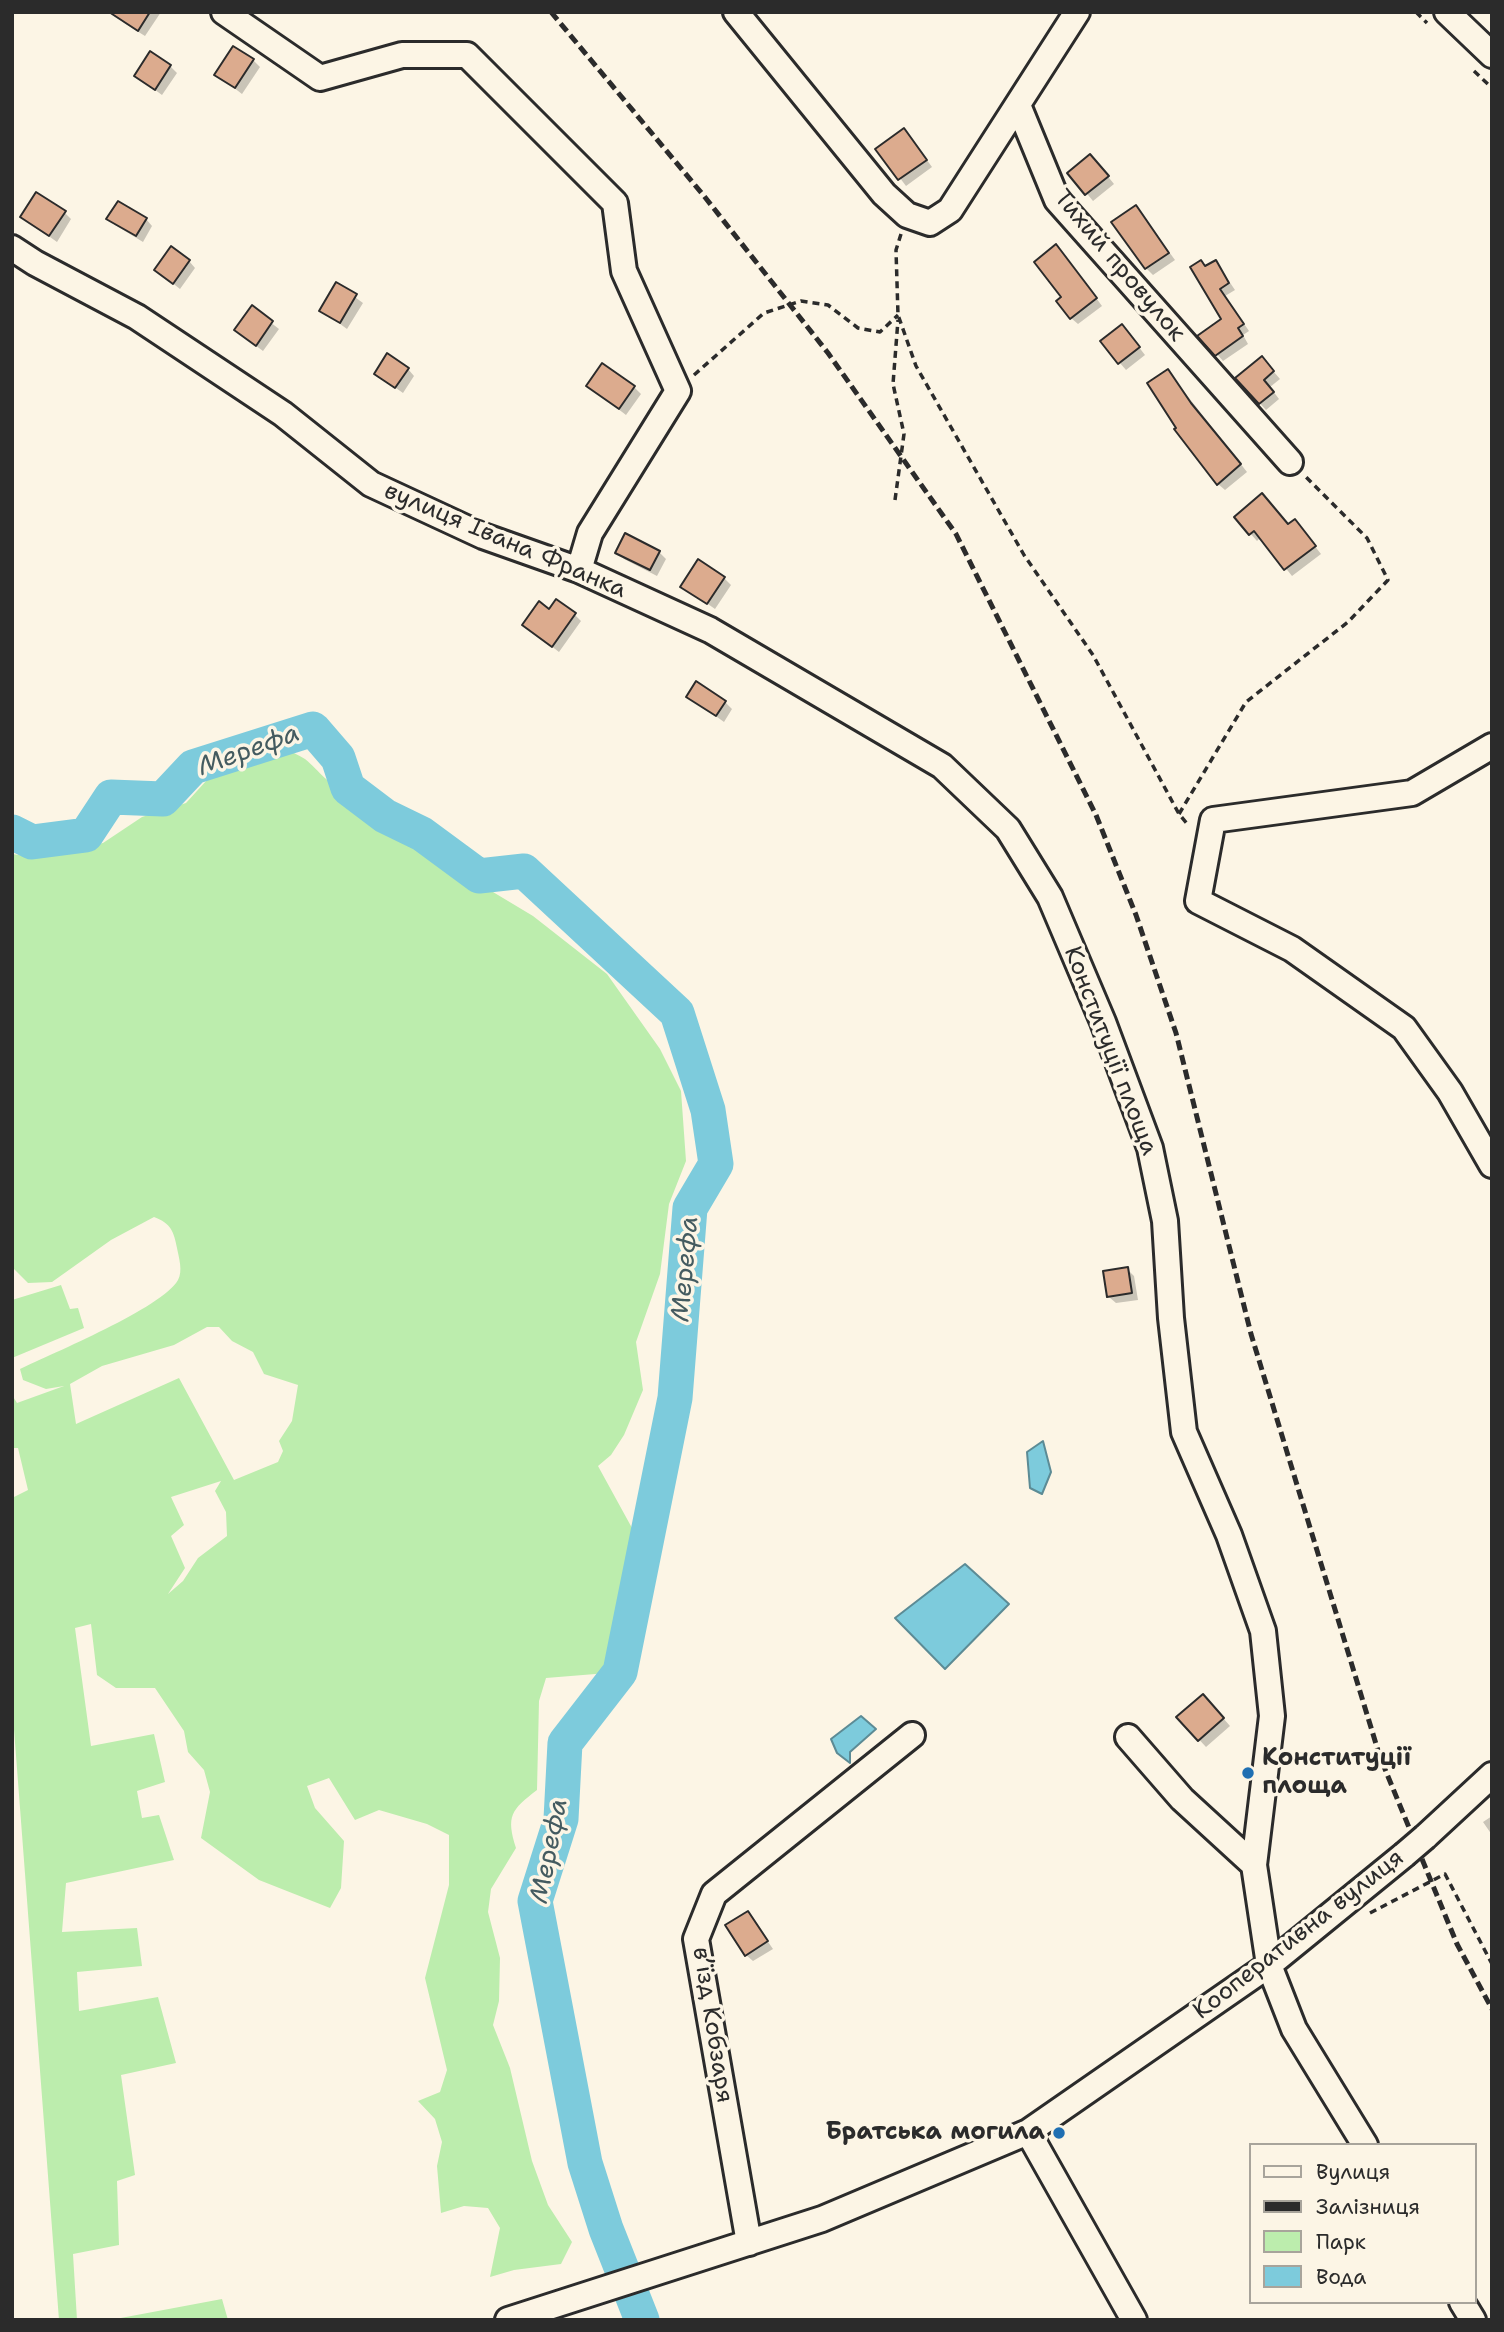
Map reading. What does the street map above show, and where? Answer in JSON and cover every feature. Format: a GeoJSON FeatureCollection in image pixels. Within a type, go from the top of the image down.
{"type":"FeatureCollection","features":[{"type":"Feature","properties":{"kind":"street"},"geometry":{"type":"LineString","coordinates":[[224,12],[320,78],[402,55],[467,55],[615,203],[624,271],[678,391],[590,533],[579,570]]}},
{"type":"Feature","properties":{"kind":"street"},"geometry":{"type":"LineString","coordinates":[[736,12],[884,194],[907,215],[930,223],[950,210],[1077,12]]}},
{"type":"Feature","properties":{"kind":"street"},"geometry":{"type":"LineString","coordinates":[[1447,12],[1492,55]]}},
{"type":"Feature","properties":{"kind":"street","name":"Тихий провулок"},"geometry":{"type":"LineString","coordinates":[[1018,105],[1057,200],[1290,462]]}},
{"type":"Feature","properties":{"kind":"street","name":"вулиця Івана Франка"},"geometry":{"type":"LineString","coordinates":[[12,248],[136,317],[284,414],[371,484],[483,536],[579,570],[710,630],[942,766]]}},
{"type":"Feature","properties":{"kind":"street"},"geometry":{"type":"LineString","coordinates":[[1492,746],[1412,793],[1213,820],[1198,901],[1292,949],[1404,1028],[1450,1092],[1492,1165]]}},
{"type":"Feature","properties":{"kind":"street","name":"Конституції площа"},"geometry":{"type":"LineString","coordinates":[[942,766],[1008,829],[1050,897],[1103,1022],[1150,1148],[1165,1220],[1171,1318],[1184,1432],[1229,1535],[1263,1631],[1272,1716],[1254,1865],[1269,1965],[1294,2029],[1364,2143]]}},
{"type":"Feature","properties":{"kind":"street","name":"в’їзд Кобзаря"},"geometry":{"type":"LineString","coordinates":[[749,2243],[696,1939],[714,1894],[912,1735]]}},
{"type":"Feature","properties":{"kind":"street"},"geometry":{"type":"LineString","coordinates":[[1128,1737],[1182,1799],[1254,1865]]}},
{"type":"Feature","properties":{"kind":"street","name":"Кооперативна вулиця"},"geometry":{"type":"LineString","coordinates":[[508,2320],[822,2220],[1028,2132],[1269,1965],[1404,1855],[1492,1775]]}},
{"type":"Feature","properties":{"kind":"street"},"geometry":{"type":"LineString","coordinates":[[1028,2132],[1134,2320]]}},
{"type":"Feature","properties":{"kind":"street"},"geometry":{"type":"LineString","coordinates":[[1463,2304],[1473,2320]]}},
{"type":"Feature","properties":{"kind":"path"},"geometry":{"type":"LineString","coordinates":[[895,500],[904,434],[892,384],[898,340],[896,250],[907,215]]}},
{"type":"Feature","properties":{"kind":"path"},"geometry":{"type":"LineString","coordinates":[[678,391],[712,357],[764,313],[800,301],[828,305],[858,328],[880,332],[898,315]]}},
{"type":"Feature","properties":{"kind":"path"},"geometry":{"type":"LineString","coordinates":[[898,315],[922,378],[1024,555],[1093,655],[1179,814],[1208,849]]}},
{"type":"Feature","properties":{"kind":"path"},"geometry":{"type":"LineString","coordinates":[[1179,814],[1246,702],[1348,622],[1388,580],[1367,538],[1290,462]]}},
{"type":"Feature","properties":{"kind":"path"},"geometry":{"type":"LineString","coordinates":[[1363,1917],[1445,1874],[1492,1964]]}},
{"type":"Feature","properties":{"kind":"green space"},"geometry":{"type":"Polygon","coordinates":[[[284,748],[300,756],[330,782],[348,788],[374,826],[394,835],[451,874],[493,892],[533,916],[607,974],[660,1049],[681,1091],[686,1161],[669,1204],[660,1274],[636,1342],[643,1390],[624,1435],[611,1455],[598,1466],[632,1528],[628,1597],[617,1644],[620,1672],[546,1678],[539,1701],[537,1790],[521,1803],[513,1814],[511,1828],[516,1848],[491,1889],[488,1912],[500,1958],[499,2001],[493,2025],[510,2068],[532,2161],[548,2205],[572,2242],[561,2264],[514,2270],[490,2277],[500,2228],[488,2208],[464,2206],[441,2213],[437,2166],[442,2142],[435,2119],[418,2101],[440,2092],[447,2070],[425,1978],[449,1885],[449,1835],[427,1824],[379,1810],[355,1820],[329,1778],[307,1786],[315,1808],[344,1841],[341,1888],[330,1908],[259,1880],[201,1838],[210,1792],[204,1770],[188,1752],[184,1731],[155,1688],[116,1688],[97,1675],[91,1624],[75,1628],[91,1746],[154,1734],[165,1782],[137,1791],[142,1818],[159,1815],[174,1860],[66,1883],[62,1932],[137,1928],[142,1966],[77,1972],[79,2011],[158,1997],[176,2063],[121,2075],[135,2175],[117,2181],[119,2245],[73,2254],[77,2320],[59,2320],[12,1703],[12,1498],[28,1490],[18,1448],[12,1448],[12,1395],[17,1403],[64,1386],[46,1389],[23,1380],[20,1369],[105,1329],[151,1303],[178,1280],[180,1260],[173,1233],[168,1225],[154,1217],[111,1240],[52,1282],[28,1283],[12,1267],[12,854],[33,857],[103,843],[142,817],[186,803],[217,769],[284,748]],[[207,1327],[174,1345],[102,1366],[70,1384],[76,1424],[179,1378],[234,1480],[278,1462],[283,1451],[279,1441],[292,1421],[298,1385],[264,1374],[253,1352],[232,1341],[219,1327],[207,1327]],[[221,1481],[171,1497],[184,1525],[171,1536],[185,1568],[168,1594],[183,1581],[198,1558],[227,1536],[226,1512],[215,1491],[221,1481]]]}},
{"type":"Feature","properties":{"kind":"green space"},"geometry":{"type":"Polygon","coordinates":[[[61,1285],[70,1309],[78,1308],[84,1328],[12,1358],[12,1300],[61,1285]]]}},
{"type":"Feature","properties":{"kind":"green space"},"geometry":{"type":"Polygon","coordinates":[[[222,2299],[228,2320],[110,2320],[222,2299]]]}},
{"type":"Feature","properties":{"kind":"water"},"geometry":{"type":"Polygon","coordinates":[[[1043,1441],[1051,1472],[1042,1494],[1030,1488],[1027,1452],[1043,1441]]]}},
{"type":"Feature","properties":{"kind":"water"},"geometry":{"type":"Polygon","coordinates":[[[965,1564],[1009,1604],[945,1669],[895,1618],[965,1564]]]}},
{"type":"Feature","properties":{"kind":"water"},"geometry":{"type":"Polygon","coordinates":[[[861,1716],[876,1729],[850,1752],[850,1763],[837,1753],[831,1739],[861,1716]]]}},
{"type":"Feature","properties":{"kind":"building"},"geometry":{"type":"Polygon","coordinates":[[[109,12],[150,12],[138,31],[109,12]]]}},
{"type":"Feature","properties":{"kind":"building"},"geometry":{"type":"Polygon","coordinates":[[[233,46],[254,59],[235,88],[214,75],[233,46]]]}},
{"type":"Feature","properties":{"kind":"building"},"geometry":{"type":"Polygon","coordinates":[[[150,51],[171,65],[155,90],[134,76],[150,51]]]}},
{"type":"Feature","properties":{"kind":"building"},"geometry":{"type":"Polygon","coordinates":[[[904,128],[927,160],[898,180],[875,149],[904,128]]]}},
{"type":"Feature","properties":{"kind":"building"},"geometry":{"type":"Polygon","coordinates":[[[1090,154],[1109,176],[1085,195],[1067,173],[1090,154]]]}},
{"type":"Feature","properties":{"kind":"building"},"geometry":{"type":"Polygon","coordinates":[[[36,192],[66,211],[49,236],[20,217],[36,192]]]}},
{"type":"Feature","properties":{"kind":"building"},"geometry":{"type":"Polygon","coordinates":[[[118,201],[147,218],[136,236],[106,219],[118,201]]]}},
{"type":"Feature","properties":{"kind":"building"},"geometry":{"type":"Polygon","coordinates":[[[1136,205],[1169,253],[1145,269],[1111,222],[1136,205]]]}},
{"type":"Feature","properties":{"kind":"building"},"geometry":{"type":"Polygon","coordinates":[[[1056,244],[1097,298],[1070,319],[1056,301],[1061,297],[1034,262],[1056,244]]]}},
{"type":"Feature","properties":{"kind":"building"},"geometry":{"type":"Polygon","coordinates":[[[171,246],[190,260],[173,284],[154,270],[171,246]]]}},
{"type":"Feature","properties":{"kind":"building"},"geometry":{"type":"Polygon","coordinates":[[[1201,260],[1205,266],[1216,260],[1229,283],[1220,289],[1244,324],[1238,328],[1243,336],[1215,356],[1197,336],[1221,319],[1190,267],[1201,260]]]}},
{"type":"Feature","properties":{"kind":"building"},"geometry":{"type":"Polygon","coordinates":[[[336,282],[357,294],[340,323],[319,311],[336,282]]]}},
{"type":"Feature","properties":{"kind":"building"},"geometry":{"type":"Polygon","coordinates":[[[252,305],[273,321],[256,346],[234,330],[252,305]]]}},
{"type":"Feature","properties":{"kind":"building"},"geometry":{"type":"Polygon","coordinates":[[[1122,324],[1140,347],[1118,364],[1100,341],[1122,324]]]}},
{"type":"Feature","properties":{"kind":"building"},"geometry":{"type":"Polygon","coordinates":[[[387,353],[409,368],[395,388],[374,374],[387,353]]]}},
{"type":"Feature","properties":{"kind":"building"},"geometry":{"type":"Polygon","coordinates":[[[1262,356],[1274,371],[1264,380],[1274,392],[1259,404],[1235,378],[1262,356]]]}},
{"type":"Feature","properties":{"kind":"building"},"geometry":{"type":"Polygon","coordinates":[[[602,363],[635,386],[619,409],[586,386],[602,363]]]}},
{"type":"Feature","properties":{"kind":"building"},"geometry":{"type":"Polygon","coordinates":[[[1168,369],[1191,403],[1241,464],[1217,485],[1174,429],[1176,428],[1147,383],[1168,369]]]}},
{"type":"Feature","properties":{"kind":"building"},"geometry":{"type":"Polygon","coordinates":[[[1262,493],[1288,524],[1295,519],[1316,546],[1284,570],[1254,531],[1249,535],[1234,517],[1262,493]]]}},
{"type":"Feature","properties":{"kind":"building"},"geometry":{"type":"Polygon","coordinates":[[[625,533],[660,551],[650,570],[615,553],[625,533]]]}},
{"type":"Feature","properties":{"kind":"building"},"geometry":{"type":"Polygon","coordinates":[[[698,559],[725,577],[707,604],[680,587],[698,559]]]}},
{"type":"Feature","properties":{"kind":"building"},"geometry":{"type":"Polygon","coordinates":[[[556,599],[576,613],[552,647],[522,625],[539,601],[549,609],[556,599]]]}},
{"type":"Feature","properties":{"kind":"building"},"geometry":{"type":"Polygon","coordinates":[[[696,681],[726,701],[716,716],[686,697],[696,681]]]}},
{"type":"Feature","properties":{"kind":"building"},"geometry":{"type":"Polygon","coordinates":[[[1128,1267],[1132,1293],[1107,1297],[1103,1271],[1128,1267]]]}},
{"type":"Feature","properties":{"kind":"building"},"geometry":{"type":"Polygon","coordinates":[[[1203,1694],[1224,1718],[1198,1741],[1176,1717],[1203,1694]]]}},
{"type":"Feature","properties":{"kind":"building"},"geometry":{"type":"Polygon","coordinates":[[[748,1911],[768,1941],[745,1956],[725,1925],[748,1911]]]}},
{"type":"Feature","properties":{"kind":"waterway","name":"Мерефа"},"geometry":{"type":"LineString","coordinates":[[12,832],[32,842],[86,835],[111,797],[163,799],[193,767],[313,729],[338,758],[348,788],[385,816],[422,834],[479,876],[524,871],[677,1013],[708,1110],[716,1164],[690,1208],[675,1398],[620,1672],[565,1743],[561,1819],[535,1901],[585,2163],[606,2229],[642,2320]]}},
{"type":"Feature","properties":{"kind":"railway"},"geometry":{"type":"LineString","coordinates":[[551,12],[704,196],[828,353],[956,534],[1096,815],[1136,915],[1176,1033],[1251,1334],[1380,1757],[1457,1944],[1492,2009]]}},
{"type":"Feature","properties":{"kind":"place","name":"Конституції площа"},"geometry":{"type":"Point","coordinates":[1248,1773]}},
{"type":"Feature","properties":{"kind":"place","name":"Братська могила"},"geometry":{"type":"Point","coordinates":[1059,2133]}}]}
